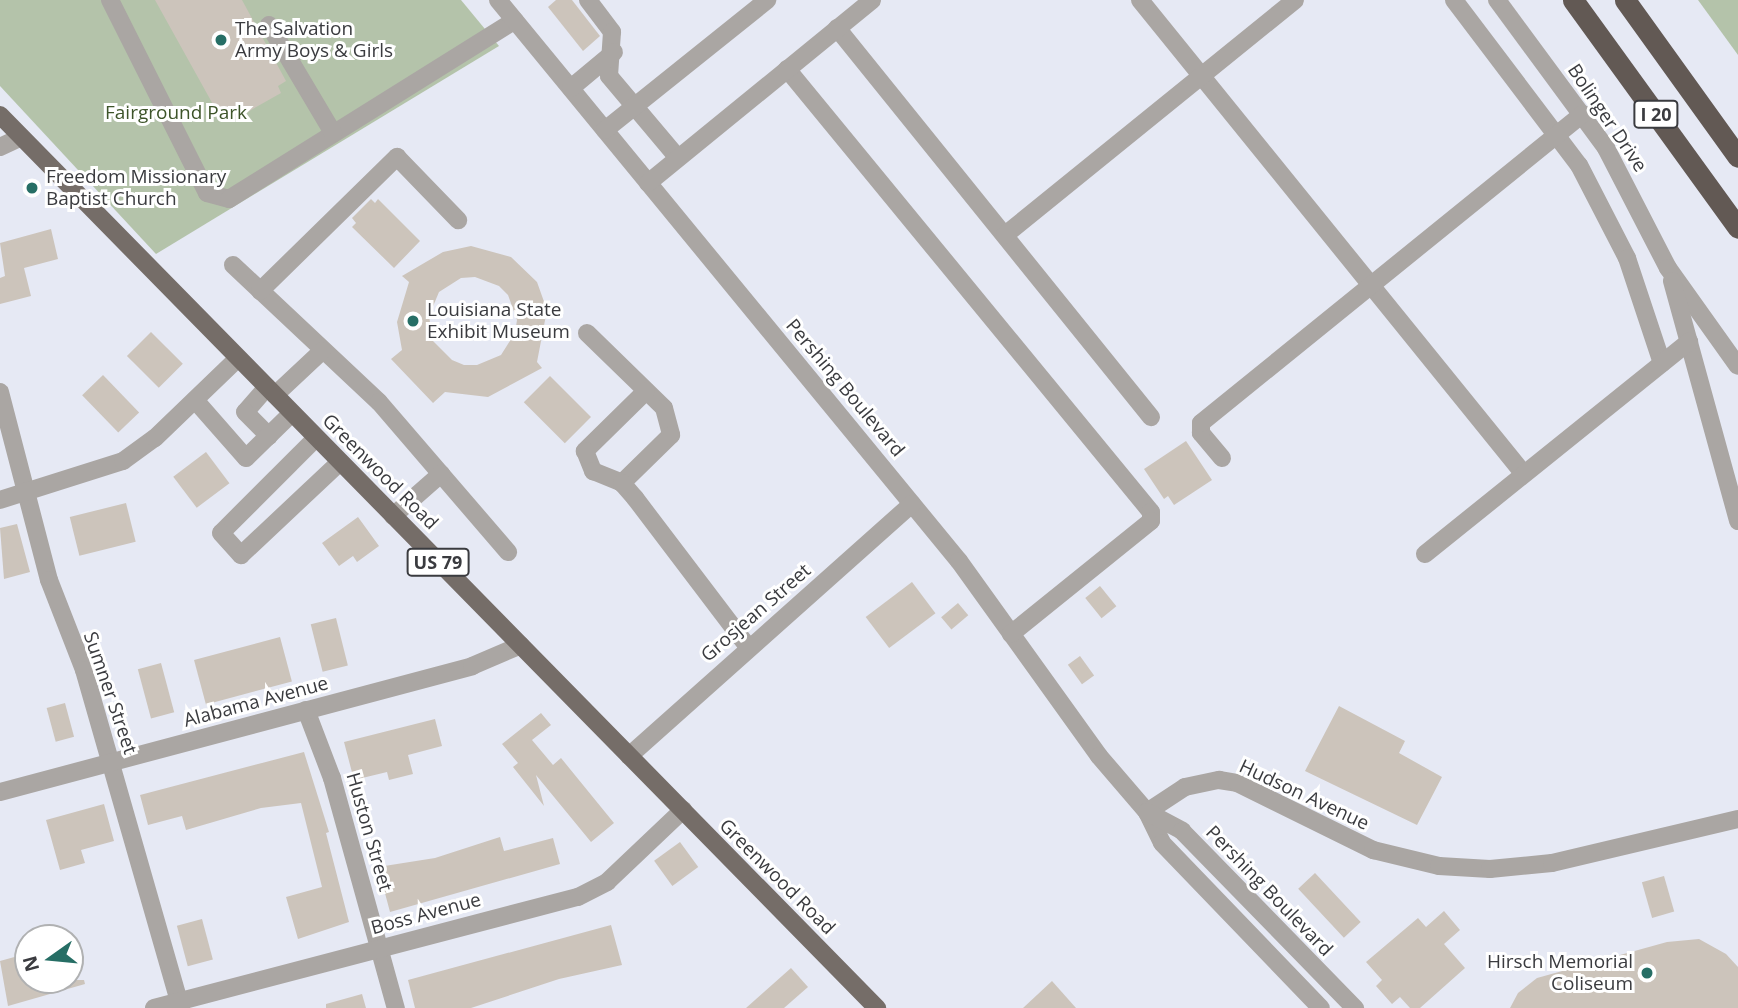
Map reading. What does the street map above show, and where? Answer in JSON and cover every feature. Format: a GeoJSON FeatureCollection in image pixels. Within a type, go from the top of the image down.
{"type":"FeatureCollection","features":[{"type":"Feature","properties":{"kind":"highway","name":"I 20"},"geometry":{"type":"LineString","coordinates":[[1573,0],[1738,228]]}},
{"type":"Feature","properties":{"kind":"highway","name":"I 20"},"geometry":{"type":"LineString","coordinates":[[1625,0],[1738,158]]}},
{"type":"Feature","properties":{"kind":"main road","name":"Greenwood Road"},"geometry":{"type":"LineString","coordinates":[[0,115],[877,1008]]}},
{"type":"Feature","properties":{"kind":"street"},"geometry":{"type":"LineString","coordinates":[[110,0],[207,193],[229,199],[333,133],[510,7]]}},
{"type":"Feature","properties":{"kind":"street"},"geometry":{"type":"LineString","coordinates":[[589,0],[612,32],[614,52],[609,75],[678,158]]}},
{"type":"Feature","properties":{"kind":"street"},"geometry":{"type":"LineString","coordinates":[[605,130],[766,0]]}},
{"type":"Feature","properties":{"kind":"street"},"geometry":{"type":"LineString","coordinates":[[648,183],[872,0]]}},
{"type":"Feature","properties":{"kind":"street"},"geometry":{"type":"LineString","coordinates":[[1140,0],[1523,473]]}},
{"type":"Feature","properties":{"kind":"street"},"geometry":{"type":"LineString","coordinates":[[1005,236],[1295,0]]}},
{"type":"Feature","properties":{"kind":"street"},"geometry":{"type":"LineString","coordinates":[[1454,0],[1558,134],[1605,211],[1662,363]]}},
{"type":"Feature","properties":{"kind":"street","name":"Bolinger Drive"},"geometry":{"type":"LineString","coordinates":[[1497,0],[1583,114],[1626,181],[1668,268],[1738,366]]}},
{"type":"Feature","properties":{"kind":"street","name":"Pershing Boulevard"},"geometry":{"type":"LineString","coordinates":[[510,7],[571,88],[912,504],[1011,634],[1099,757],[1147,812],[1162,843],[1321,1008]]}},
{"type":"Feature","properties":{"kind":"street"},"geometry":{"type":"LineString","coordinates":[[268,25],[333,133]]}},
{"type":"Feature","properties":{"kind":"street"},"geometry":{"type":"LineString","coordinates":[[837,28],[1151,417]]}},
{"type":"Feature","properties":{"kind":"street"},"geometry":{"type":"LineString","coordinates":[[571,88],[614,52]]}},
{"type":"Feature","properties":{"kind":"street"},"geometry":{"type":"LineString","coordinates":[[788,69],[1151,512],[1151,522],[1011,634]]}},
{"type":"Feature","properties":{"kind":"street"},"geometry":{"type":"LineString","coordinates":[[1222,458],[1202,433],[1201,423],[1583,114]]}},
{"type":"Feature","properties":{"kind":"street"},"geometry":{"type":"LineString","coordinates":[[0,147],[21,137]]}},
{"type":"Feature","properties":{"kind":"street"},"geometry":{"type":"LineString","coordinates":[[260,291],[397,157],[458,220]]}},
{"type":"Feature","properties":{"kind":"street"},"geometry":{"type":"LineString","coordinates":[[233,265],[379,402],[508,552]]}},
{"type":"Feature","properties":{"kind":"street","name":"Bolinger Drive"},"geometry":{"type":"LineString","coordinates":[[1668,268],[1738,521]]}},
{"type":"Feature","properties":{"kind":"street"},"geometry":{"type":"LineString","coordinates":[[587,333],[664,408],[671,435],[622,483]]}},
{"type":"Feature","properties":{"kind":"street"},"geometry":{"type":"LineString","coordinates":[[1425,554],[1689,342]]}},
{"type":"Feature","properties":{"kind":"street"},"geometry":{"type":"LineString","coordinates":[[223,432],[322,351]]}},
{"type":"Feature","properties":{"kind":"street"},"geometry":{"type":"LineString","coordinates":[[0,500],[123,461],[195,400],[238,358]]}},
{"type":"Feature","properties":{"kind":"street"},"geometry":{"type":"LineString","coordinates":[[646,391],[585,451],[593,471],[622,483],[749,648]]}},
{"type":"Feature","properties":{"kind":"street","name":"Sumner Street"},"geometry":{"type":"LineString","coordinates":[[0,392],[49,580],[84,670],[180,1005]]}},
{"type":"Feature","properties":{"kind":"street"},"geometry":{"type":"LineString","coordinates":[[195,400],[246,458],[292,413]]}},
{"type":"Feature","properties":{"kind":"street"},"geometry":{"type":"LineString","coordinates":[[245,412],[269,436]]}},
{"type":"Feature","properties":{"kind":"street"},"geometry":{"type":"LineString","coordinates":[[316,438],[221,533],[241,555],[340,461]]}},
{"type":"Feature","properties":{"kind":"street"},"geometry":{"type":"LineString","coordinates":[[393,516],[441,474]]}},
{"type":"Feature","properties":{"kind":"street","name":"Grosjean Street"},"geometry":{"type":"LineString","coordinates":[[629,755],[912,504]]}},
{"type":"Feature","properties":{"kind":"street","name":"Alabama Avenue"},"geometry":{"type":"LineString","coordinates":[[0,792],[472,666],[521,645]]}},
{"type":"Feature","properties":{"kind":"street","name":"Huston Street"},"geometry":{"type":"LineString","coordinates":[[306,710],[332,778],[396,1008]]}},
{"type":"Feature","properties":{"kind":"street","name":"Hudson Avenue"},"geometry":{"type":"LineString","coordinates":[[1147,812],[1185,787],[1219,780],[1237,783],[1373,850],[1439,866],[1490,869],[1552,863],[1738,819]]}},
{"type":"Feature","properties":{"kind":"street","name":"Boss Avenue"},"geometry":{"type":"LineString","coordinates":[[154,1008],[180,1005],[380,947],[596,889],[683,810]]}},
{"type":"Feature","properties":{"kind":"street","name":"Pershing Boulevard"},"geometry":{"type":"LineString","coordinates":[[1147,812],[1182,831],[1354,1008]]}},
{"type":"Feature","properties":{"kind":"green space","name":"Fairground Park"},"geometry":{"type":"Polygon","coordinates":[[[0,0],[461,0],[499,46],[156,254],[0,86],[0,0]]]}},
{"type":"Feature","properties":{"kind":"green space"},"geometry":{"type":"Polygon","coordinates":[[[1698,0],[1738,0],[1738,55],[1698,0]]]}},
{"type":"Feature","properties":{"kind":"building","name":"The Salvation Army Boys & Girls"},"geometry":{"type":"Polygon","coordinates":[[[155,0],[242,0],[286,81],[278,86],[281,93],[230,122],[225,114],[220,117],[155,0]]]}},
{"type":"Feature","properties":{"kind":"building"},"geometry":{"type":"Polygon","coordinates":[[[556,0],[572,0],[600,36],[583,51],[548,7],[556,0]]]}},
{"type":"Feature","properties":{"kind":"building"},"geometry":{"type":"Polygon","coordinates":[[[371,199],[375,203],[378,199],[420,241],[394,268],[352,227],[356,223],[352,218],[371,199]]]}},
{"type":"Feature","properties":{"kind":"building"},"geometry":{"type":"Polygon","coordinates":[[[51,229],[58,259],[24,268],[31,296],[0,304],[0,278],[5,276],[0,243],[51,229]]]}},
{"type":"Feature","properties":{"kind":"building","name":"Louisiana State Exhibit Museum"},"geometry":{"type":"Polygon","coordinates":[[[471,246],[511,257],[537,282],[547,310],[537,362],[542,368],[488,397],[445,392],[433,403],[391,359],[402,350],[397,322],[409,282],[402,276],[443,252],[471,246]],[[475,277],[461,278],[439,292],[429,316],[433,341],[452,360],[464,365],[477,365],[501,355],[515,333],[517,320],[508,295],[499,286],[475,277]]]}},
{"type":"Feature","properties":{"kind":"building"},"geometry":{"type":"Polygon","coordinates":[[[151,332],[183,364],[159,388],[127,356],[151,332]]]}},
{"type":"Feature","properties":{"kind":"building"},"geometry":{"type":"Polygon","coordinates":[[[103,375],[139,412],[118,433],[82,395],[103,375]]]}},
{"type":"Feature","properties":{"kind":"building"},"geometry":{"type":"Polygon","coordinates":[[[550,376],[591,417],[565,443],[524,402],[550,376]]]}},
{"type":"Feature","properties":{"kind":"building"},"geometry":{"type":"Polygon","coordinates":[[[1186,441],[1212,480],[1174,505],[1168,496],[1164,499],[1144,469],[1186,441]]]}},
{"type":"Feature","properties":{"kind":"building"},"geometry":{"type":"Polygon","coordinates":[[[206,452],[229,483],[197,508],[173,477],[206,452]]]}},
{"type":"Feature","properties":{"kind":"building"},"geometry":{"type":"Polygon","coordinates":[[[126,503],[136,542],[79,556],[70,517],[126,503]]]}},
{"type":"Feature","properties":{"kind":"building"},"geometry":{"type":"Polygon","coordinates":[[[358,517],[379,546],[357,562],[353,556],[339,566],[322,543],[358,517]]]}},
{"type":"Feature","properties":{"kind":"building"},"geometry":{"type":"Polygon","coordinates":[[[17,524],[30,572],[4,579],[0,528],[17,524]]]}},
{"type":"Feature","properties":{"kind":"building"},"geometry":{"type":"Polygon","coordinates":[[[912,582],[935,613],[889,648],[866,617],[912,582]]]}},
{"type":"Feature","properties":{"kind":"building"},"geometry":{"type":"Polygon","coordinates":[[[1100,586],[1116,606],[1102,618],[1085,598],[1100,586]]]}},
{"type":"Feature","properties":{"kind":"building"},"geometry":{"type":"Polygon","coordinates":[[[958,603],[968,615],[951,629],[941,617],[958,603]]]}},
{"type":"Feature","properties":{"kind":"building"},"geometry":{"type":"Polygon","coordinates":[[[336,618],[348,666],[323,672],[311,624],[336,618]]]}},
{"type":"Feature","properties":{"kind":"building"},"geometry":{"type":"Polygon","coordinates":[[[280,637],[292,681],[206,704],[194,660],[280,637]]]}},
{"type":"Feature","properties":{"kind":"building"},"geometry":{"type":"Polygon","coordinates":[[[1080,656],[1094,675],[1082,684],[1068,665],[1080,656]]]}},
{"type":"Feature","properties":{"kind":"building"},"geometry":{"type":"Polygon","coordinates":[[[161,663],[174,712],[151,718],[138,669],[161,663]]]}},
{"type":"Feature","properties":{"kind":"building"},"geometry":{"type":"Polygon","coordinates":[[[65,703],[74,737],[56,742],[47,708],[65,703]]]}},
{"type":"Feature","properties":{"kind":"building"},"geometry":{"type":"Polygon","coordinates":[[[1339,706],[1405,741],[1399,753],[1442,777],[1417,825],[1305,771],[1339,706]]]}},
{"type":"Feature","properties":{"kind":"building"},"geometry":{"type":"Polygon","coordinates":[[[541,713],[551,725],[532,740],[553,765],[561,758],[614,823],[591,842],[536,775],[544,806],[513,767],[518,763],[502,744],[541,713]]]}},
{"type":"Feature","properties":{"kind":"building"},"geometry":{"type":"Polygon","coordinates":[[[435,719],[442,746],[408,755],[413,774],[389,780],[387,772],[354,780],[344,742],[435,719]]]}},
{"type":"Feature","properties":{"kind":"building"},"geometry":{"type":"Polygon","coordinates":[[[304,752],[329,832],[326,833],[349,922],[298,939],[286,897],[322,887],[301,803],[261,808],[186,830],[182,816],[148,825],[140,795],[304,752]]]}},
{"type":"Feature","properties":{"kind":"building"},"geometry":{"type":"Polygon","coordinates":[[[104,804],[114,841],[81,850],[85,863],[60,870],[46,820],[104,804]]]}},
{"type":"Feature","properties":{"kind":"building"},"geometry":{"type":"Polygon","coordinates":[[[500,837],[504,851],[553,838],[560,864],[390,912],[378,867],[435,858],[500,837]]]}},
{"type":"Feature","properties":{"kind":"building"},"geometry":{"type":"Polygon","coordinates":[[[680,842],[698,867],[672,886],[654,861],[680,842]]]}},
{"type":"Feature","properties":{"kind":"building"},"geometry":{"type":"Polygon","coordinates":[[[1315,873],[1361,922],[1344,938],[1298,889],[1315,873]]]}},
{"type":"Feature","properties":{"kind":"building"},"geometry":{"type":"Polygon","coordinates":[[[1664,876],[1674,912],[1652,918],[1642,882],[1664,876]]]}},
{"type":"Feature","properties":{"kind":"building"},"geometry":{"type":"Polygon","coordinates":[[[1444,911],[1460,930],[1444,944],[1465,968],[1420,1008],[1410,1008],[1400,997],[1392,1004],[1376,986],[1382,980],[1366,962],[1418,918],[1426,927],[1444,911]]]}},
{"type":"Feature","properties":{"kind":"building"},"geometry":{"type":"Polygon","coordinates":[[[202,919],[213,960],[188,966],[177,926],[202,919]]]}},
{"type":"Feature","properties":{"kind":"building"},"geometry":{"type":"Polygon","coordinates":[[[611,925],[622,965],[559,979],[471,1008],[415,1008],[408,980],[611,925]]]}},
{"type":"Feature","properties":{"kind":"building","name":"Hirsch Memorial Coliseum"},"geometry":{"type":"Polygon","coordinates":[[[1699,939],[1726,954],[1738,967],[1738,1008],[1510,1008],[1518,993],[1537,978],[1667,942],[1699,939]]]}},
{"type":"Feature","properties":{"kind":"building"},"geometry":{"type":"Polygon","coordinates":[[[14,957],[14,994],[50,994],[8,1006],[0,961],[14,957]]]}},
{"type":"Feature","properties":{"kind":"building"},"geometry":{"type":"Polygon","coordinates":[[[791,968],[808,987],[784,1008],[746,1008],[791,968]]]}},
{"type":"Feature","properties":{"kind":"building"},"geometry":{"type":"Polygon","coordinates":[[[1052,981],[1076,1008],[1023,1008],[1052,981]]]}},
{"type":"Feature","properties":{"kind":"building"},"geometry":{"type":"Polygon","coordinates":[[[362,994],[366,1008],[326,1008],[326,1004],[362,994]]]}},
{"type":"Feature","properties":{"kind":"place","name":"The Salvation Army Boys & Girls"},"geometry":{"type":"Point","coordinates":[221,40]}},
{"type":"Feature","properties":{"kind":"place","name":"Freedom Missionary Baptist Church"},"geometry":{"type":"Point","coordinates":[32,188]}},
{"type":"Feature","properties":{"kind":"place","name":"Louisiana State Exhibit Museum"},"geometry":{"type":"Point","coordinates":[413,321]}},
{"type":"Feature","properties":{"kind":"place","name":"Hirsch Memorial Coliseum"},"geometry":{"type":"Point","coordinates":[1647,973]}}]}
